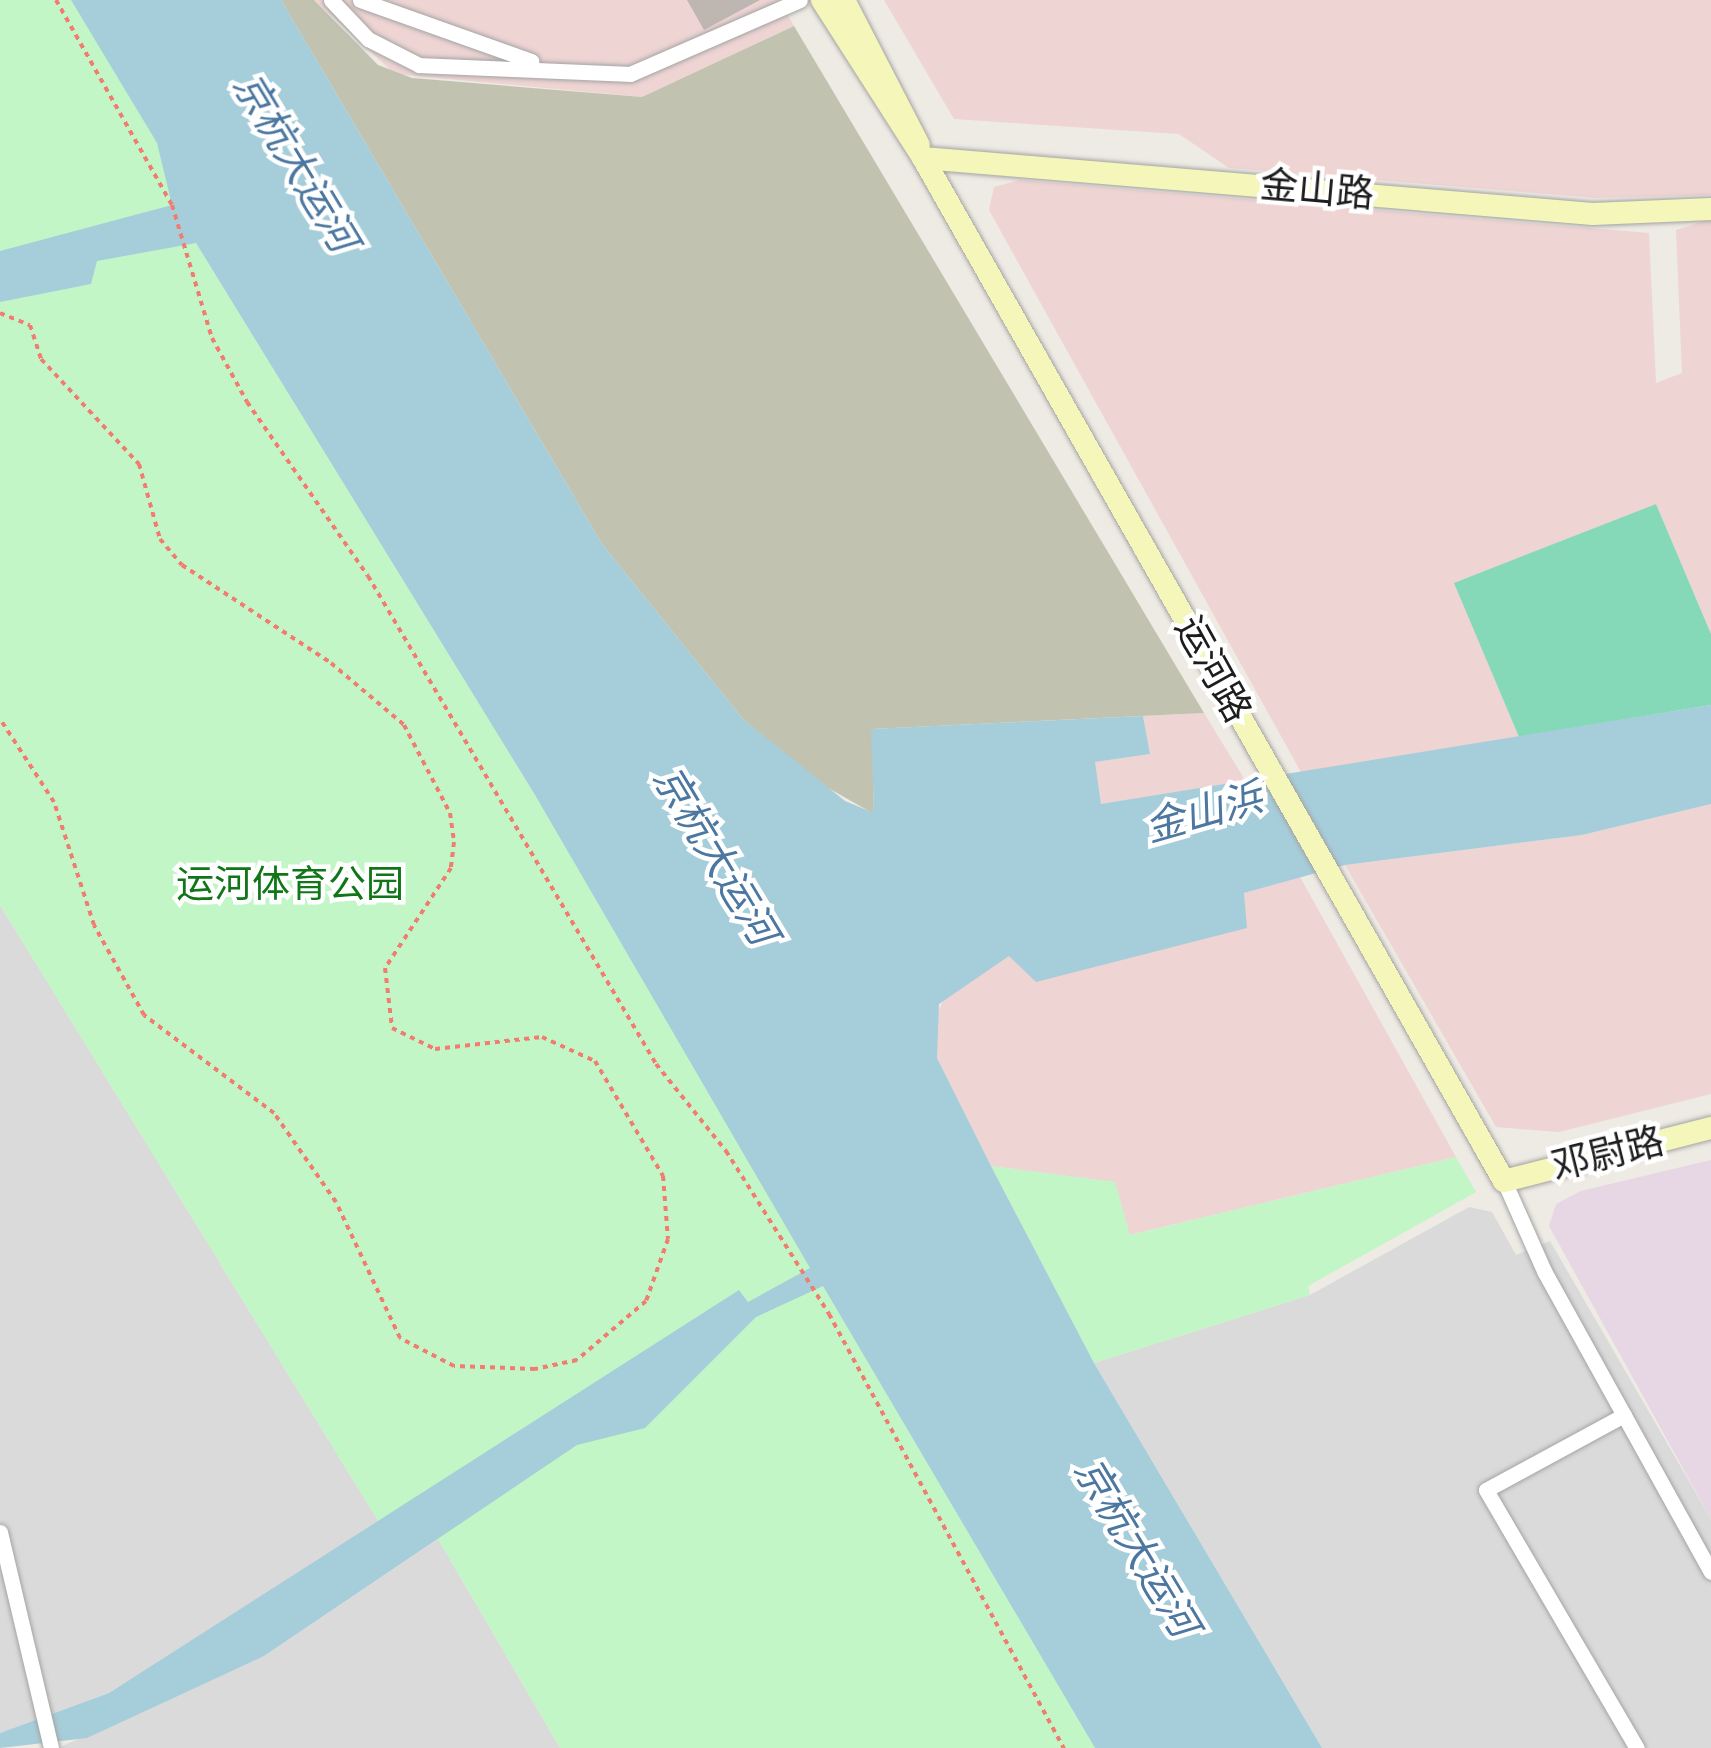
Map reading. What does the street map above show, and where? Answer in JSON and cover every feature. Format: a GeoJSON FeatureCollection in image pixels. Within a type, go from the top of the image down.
{"type":"FeatureCollection","features":[{"type":"Feature","properties":{"kind":"street"},"geometry":{"type":"LineString","coordinates":[[332,0],[396,59],[651,70],[800,0]]}},
{"type":"Feature","properties":{"kind":"street"},"geometry":{"type":"LineString","coordinates":[[360,0],[540,64]]}},
{"type":"Feature","properties":{"kind":"street","name":"运河路"},"geometry":{"type":"LineString","coordinates":[[822,0],[923,158],[1332,886],[1504,1181]]}},
{"type":"Feature","properties":{"kind":"street","name":"运河路"},"geometry":{"type":"LineString","coordinates":[[844,0],[910,115],[923,158]]}},
{"type":"Feature","properties":{"kind":"street","name":"金山路"},"geometry":{"type":"LineString","coordinates":[[923,158],[1593,214],[1711,209]]}},
{"type":"Feature","properties":{"kind":"street","name":"邓尉路"},"geometry":{"type":"LineString","coordinates":[[1504,1181],[1711,1128]]}},
{"type":"Feature","properties":{"kind":"street"},"geometry":{"type":"LineString","coordinates":[[1504,1181],[1624,1415],[1711,1572]]}},
{"type":"Feature","properties":{"kind":"street"},"geometry":{"type":"LineString","coordinates":[[1624,1415],[1486,1490],[1637,1748]]}},
{"type":"Feature","properties":{"kind":"street"},"geometry":{"type":"LineString","coordinates":[[0,1532],[45,1709],[51,1748]]}},
{"type":"Feature","properties":{"kind":"path"},"geometry":{"type":"LineString","coordinates":[[56,0],[172,205],[212,338],[247,402],[368,576],[656,1064],[726,1152],[828,1314],[1064,1748]]}},
{"type":"Feature","properties":{"kind":"path"},"geometry":{"type":"LineString","coordinates":[[0,312],[30,325],[41,359],[139,464],[160,539],[182,565],[331,663],[404,725],[450,813],[454,842],[451,868],[385,968],[392,1028],[434,1049],[542,1037],[595,1062],[663,1176],[668,1239],[646,1301],[577,1360],[535,1369],[454,1366],[400,1338],[345,1217],[274,1113],[144,1015],[106,954],[54,802],[0,719]]}},
{"type":"Feature","properties":{"kind":"shaded area"},"geometry":{"type":"Polygon","coordinates":[[[281,0],[314,0],[378,65],[412,78],[642,97],[794,26],[1204,713],[872,729],[874,814],[816,781],[743,719],[602,544],[281,0]]]}},
{"type":"Feature","properties":{"kind":"shaded area"},"geometry":{"type":"Polygon","coordinates":[[[314,0],[779,0],[794,26],[642,97],[395,74],[314,0]]]}},
{"type":"Feature","properties":{"kind":"shaded area"},"geometry":{"type":"Polygon","coordinates":[[[884,0],[1711,0],[1711,195],[1596,198],[1229,168],[1179,134],[954,119],[884,0]]]}},
{"type":"Feature","properties":{"kind":"shaded area"},"geometry":{"type":"Polygon","coordinates":[[[1020,180],[1649,233],[1656,383],[1682,373],[1676,230],[1711,219],[1711,634],[1656,504],[1455,583],[1519,737],[1302,774],[989,210],[994,187],[1020,180]]]}},
{"type":"Feature","properties":{"kind":"shaded area"},"geometry":{"type":"Polygon","coordinates":[[[1204,713],[1248,785],[1101,804],[1094,762],[1150,754],[1143,716],[1204,713]]]}},
{"type":"Feature","properties":{"kind":"shaded area"},"geometry":{"type":"Polygon","coordinates":[[[1711,804],[1711,1094],[1559,1132],[1496,1127],[1345,865],[1582,835],[1711,804]]]}},
{"type":"Feature","properties":{"kind":"shaded area"},"geometry":{"type":"Polygon","coordinates":[[[1300,877],[1456,1157],[1129,1235],[1114,1182],[991,1166],[937,1058],[935,1019],[945,995],[1009,956],[1246,927],[1244,893],[1300,877]]]}},
{"type":"Feature","properties":{"kind":"shaded area"},"geometry":{"type":"Polygon","coordinates":[[[0,905],[380,1524],[109,1693],[0,1733],[0,905]]]}},
{"type":"Feature","properties":{"kind":"shaded area"},"geometry":{"type":"Polygon","coordinates":[[[1711,1160],[1711,1519],[1549,1226],[1556,1204],[1581,1191],[1711,1160]]]}},
{"type":"Feature","properties":{"kind":"shaded area"},"geometry":{"type":"Polygon","coordinates":[[[1469,1207],[1492,1212],[1516,1255],[1550,1241],[1711,1519],[1711,1748],[1322,1748],[1094,1363],[1310,1295],[1469,1207]]]}},
{"type":"Feature","properties":{"kind":"shaded area"},"geometry":{"type":"Polygon","coordinates":[[[438,1539],[560,1748],[58,1748],[264,1656],[438,1539]]]}},
{"type":"Feature","properties":{"kind":"green space","name":"运河体育公园"},"geometry":{"type":"Polygon","coordinates":[[[0,0],[71,0],[92,33],[157,143],[196,243],[535,795],[1095,1748],[560,1748],[438,1539],[402,1560],[0,905],[0,0]]]}},
{"type":"Feature","properties":{"kind":"green space"},"geometry":{"type":"Polygon","coordinates":[[[1656,504],[1711,634],[1711,705],[1519,737],[1454,583],[1656,504]]]}},
{"type":"Feature","properties":{"kind":"green space"},"geometry":{"type":"Polygon","coordinates":[[[1456,1157],[1476,1192],[1308,1286],[1310,1295],[1094,1363],[991,1166],[1115,1182],[1130,1235],[1456,1157]]]}},
{"type":"Feature","properties":{"kind":"water"},"geometry":{"type":"Polygon","coordinates":[[[71,0],[281,0],[602,544],[743,719],[845,801],[874,813],[871,729],[1143,716],[1150,754],[1095,762],[1101,804],[1711,705],[1711,804],[1582,835],[1345,865],[1244,893],[1247,928],[1036,982],[1009,956],[939,1004],[937,1058],[991,1166],[1094,1363],[1322,1748],[1095,1748],[823,1286],[756,1317],[645,1428],[577,1445],[264,1656],[87,1738],[0,1748],[0,1733],[109,1693],[739,1290],[748,1302],[810,1268],[535,795],[196,243],[97,261],[91,284],[0,302],[0,251],[172,205],[157,143],[71,0]]]}},
{"type":"Feature","properties":{"kind":"building"},"geometry":{"type":"Polygon","coordinates":[[[687,0],[760,0],[704,30],[687,0]]]}},
{"type":"Feature","properties":{"kind":"water label","name":"京杭大运河"},"geometry":{"type":"Point","coordinates":[294,163]}},
{"type":"Feature","properties":{"kind":"water label","name":"金山浜"},"geometry":{"type":"Point","coordinates":[1204,814]}},
{"type":"Feature","properties":{"kind":"water label","name":"京杭大运河"},"geometry":{"type":"Point","coordinates":[714,856]}},
{"type":"Feature","properties":{"kind":"water label","name":"京杭大运河"},"geometry":{"type":"Point","coordinates":[1135,1548]}}]}
